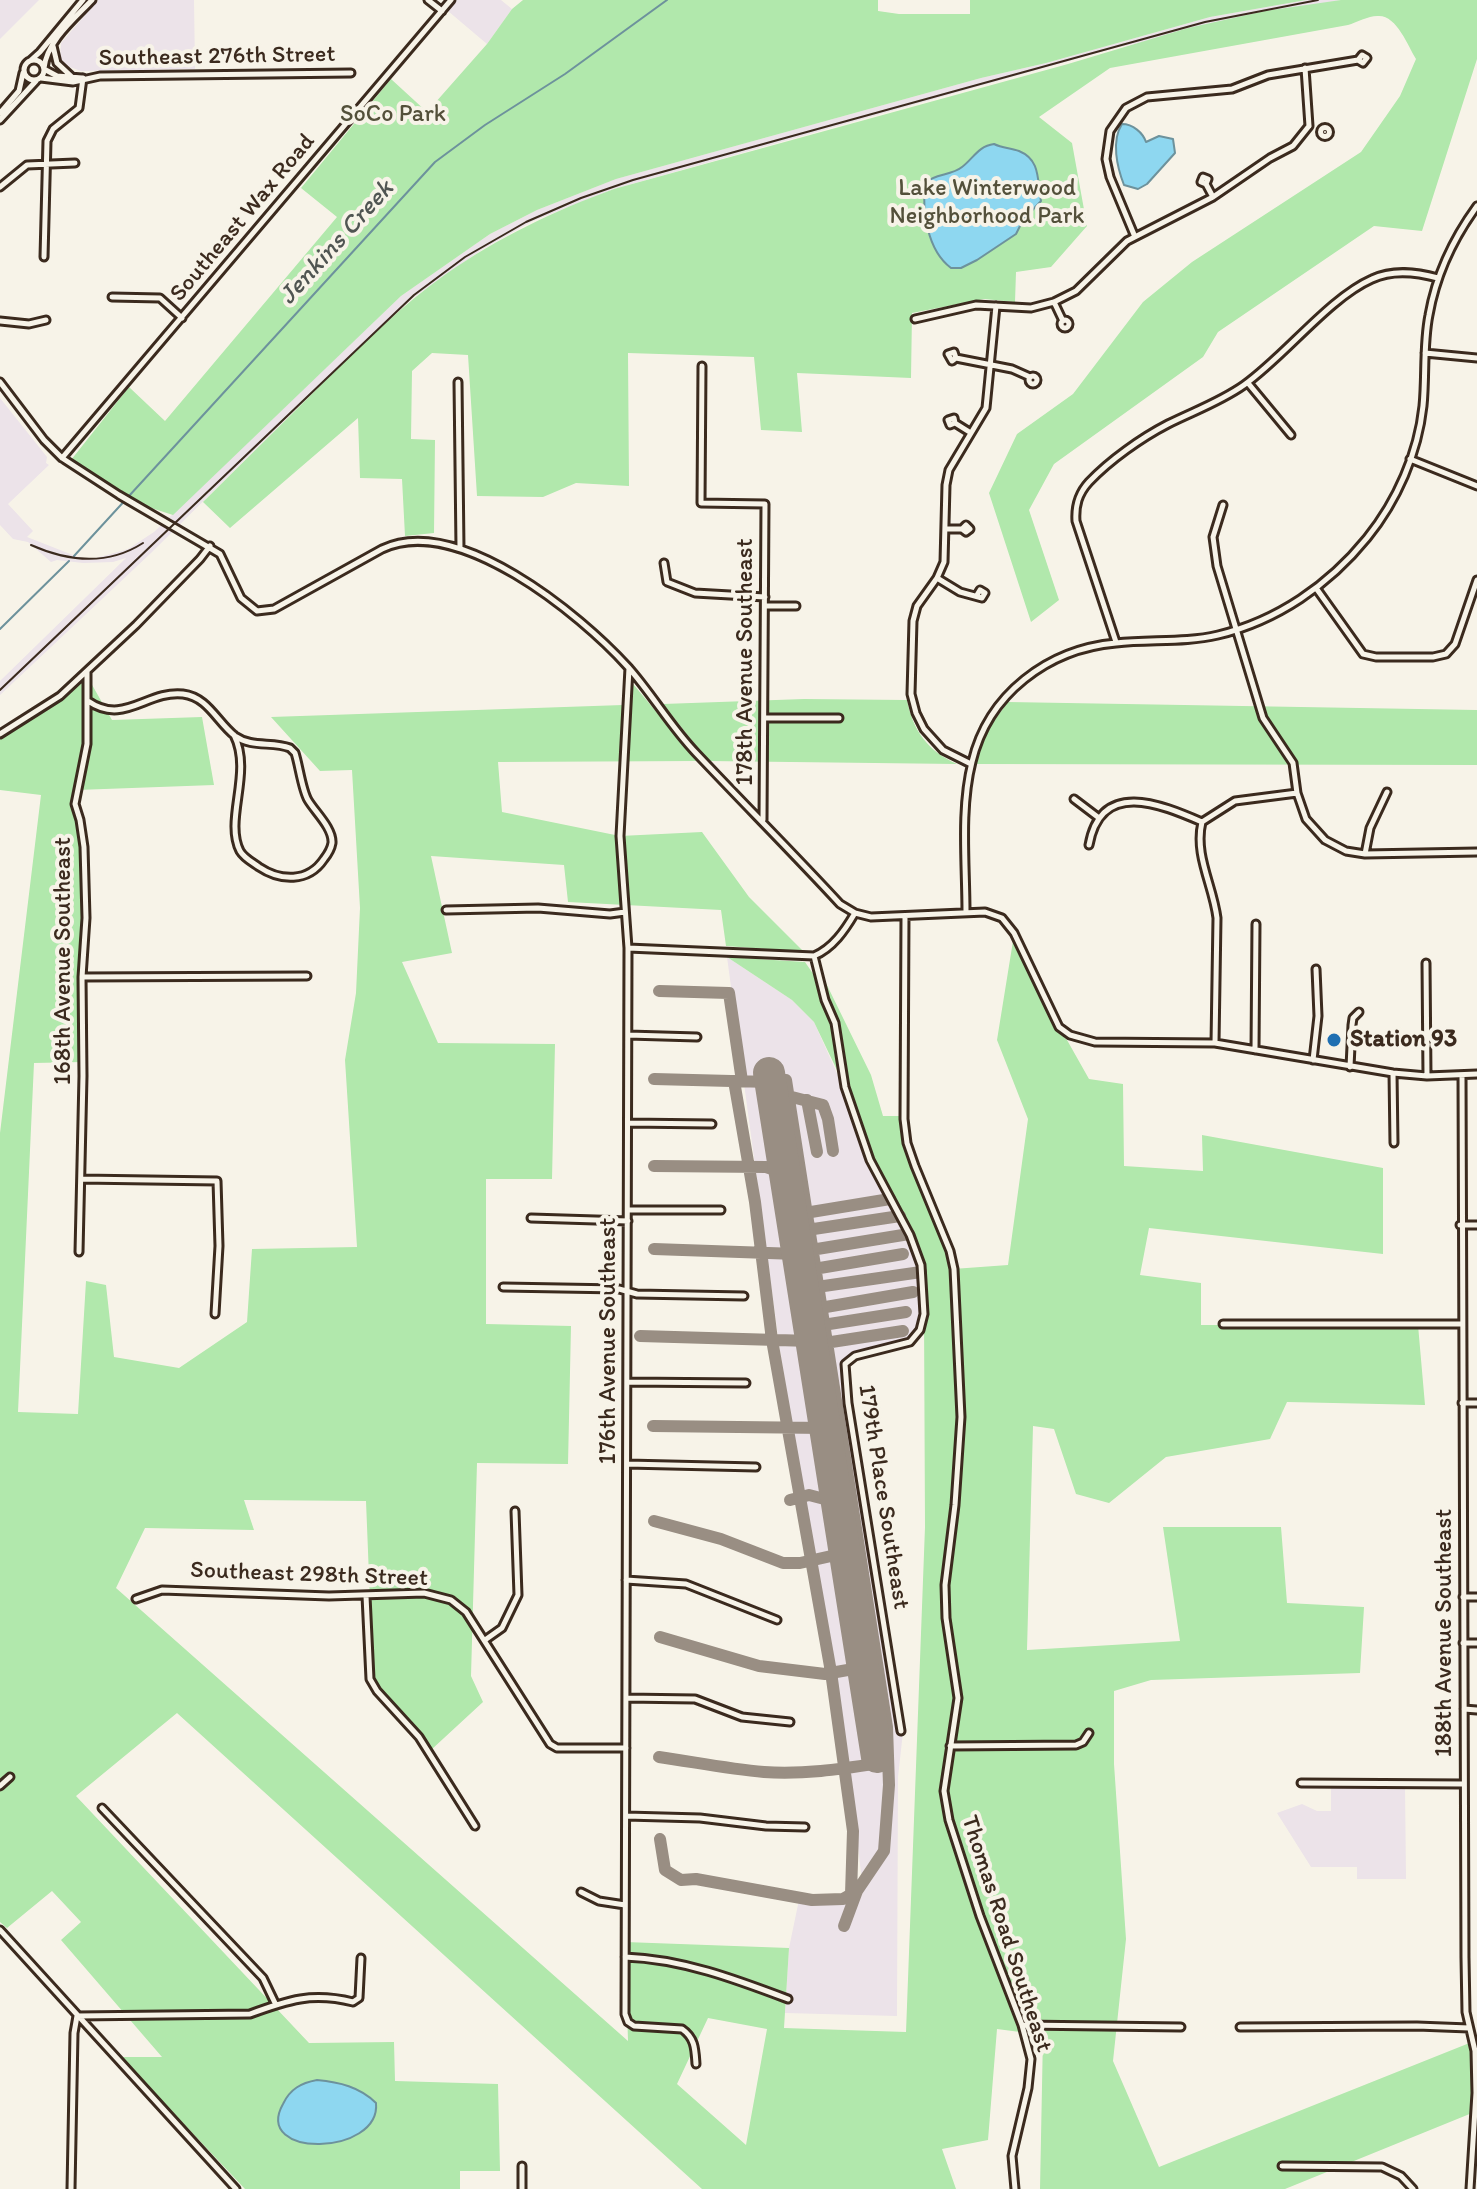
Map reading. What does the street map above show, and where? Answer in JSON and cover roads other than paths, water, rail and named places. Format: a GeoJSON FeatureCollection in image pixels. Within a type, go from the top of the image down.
{"type":"FeatureCollection","features":[{"type":"Feature","properties":{"kind":"street"},"geometry":{"type":"LineString","coordinates":[[0,113],[19,91],[25,65],[40,52],[83,0]]}},
{"type":"Feature","properties":{"kind":"street"},"geometry":{"type":"LineString","coordinates":[[0,120],[41,78],[46,55],[92,0]]}},
{"type":"Feature","properties":{"kind":"street"},"geometry":{"type":"LineString","coordinates":[[428,0],[442,11]]}},
{"type":"Feature","properties":{"kind":"street","name":"Southeast Wax Road"},"geometry":{"type":"LineString","coordinates":[[62,458],[451,0]]}},
{"type":"Feature","properties":{"kind":"street","name":"Southeast 276th Street"},"geometry":{"type":"LineString","coordinates":[[53,45],[56,61],[73,77]]}},
{"type":"Feature","properties":{"kind":"street"},"geometry":{"type":"LineString","coordinates":[[1135,237],[1110,177],[1106,159],[1110,131],[1126,108],[1147,97],[1232,89],[1268,75],[1358,60]]}},
{"type":"Feature","properties":{"kind":"street"},"geometry":{"type":"LineString","coordinates":[[30,61],[39,61],[44,68]]}},
{"type":"Feature","properties":{"kind":"street","name":"Southeast 276th Street"},"geometry":{"type":"LineString","coordinates":[[44,68],[57,76],[83,78],[351,73]]}},
{"type":"Feature","properties":{"kind":"street"},"geometry":{"type":"LineString","coordinates":[[915,319],[976,305],[1031,308],[1054,302],[1076,291],[1116,249],[1213,197],[1293,146],[1309,126],[1305,68]]}},
{"type":"Feature","properties":{"kind":"street"},"geometry":{"type":"LineString","coordinates":[[23,72],[31,80],[41,78]]}},
{"type":"Feature","properties":{"kind":"street","name":"Southeast 276th Street"},"geometry":{"type":"LineString","coordinates":[[41,78],[73,82],[83,78]]}},
{"type":"Feature","properties":{"kind":"street"},"geometry":{"type":"LineString","coordinates":[[44,257],[47,141],[53,129],[79,108],[83,78]]}},
{"type":"Feature","properties":{"kind":"street"},"geometry":{"type":"LineString","coordinates":[[1309,126],[1321,130]]}},
{"type":"Feature","properties":{"kind":"street"},"geometry":{"type":"LineString","coordinates":[[0,187],[27,165],[75,163]]}},
{"type":"Feature","properties":{"kind":"street"},"geometry":{"type":"LineString","coordinates":[[1206,184],[1213,197]]}},
{"type":"Feature","properties":{"kind":"street"},"geometry":{"type":"LineString","coordinates":[[966,912],[966,804],[971,764],[981,735],[996,708],[1021,681],[1053,659],[1071,652],[1116,642],[1177,641],[1238,630],[1294,604],[1338,570],[1368,537],[1387,509],[1410,459],[1422,410],[1429,315],[1438,278],[1450,248],[1477,206]]}},
{"type":"Feature","properties":{"kind":"street"},"geometry":{"type":"LineString","coordinates":[[1116,642],[1076,521],[1077,503],[1082,490],[1096,475],[1140,442],[1168,424],[1224,399],[1248,383],[1340,301],[1373,278],[1409,272],[1438,278]]}},
{"type":"Feature","properties":{"kind":"street"},"geometry":{"type":"LineString","coordinates":[[112,297],[160,298],[182,318]]}},
{"type":"Feature","properties":{"kind":"street"},"geometry":{"type":"LineString","coordinates":[[1054,302],[1063,321]]}},
{"type":"Feature","properties":{"kind":"street"},"geometry":{"type":"LineString","coordinates":[[971,764],[943,750],[916,713],[911,694],[914,613],[944,562],[947,477],[986,408],[996,306]]}},
{"type":"Feature","properties":{"kind":"street"},"geometry":{"type":"LineString","coordinates":[[0,321],[29,324],[46,320]]}},
{"type":"Feature","properties":{"kind":"street"},"geometry":{"type":"LineString","coordinates":[[1425,353],[1477,358]]}},
{"type":"Feature","properties":{"kind":"street"},"geometry":{"type":"LineString","coordinates":[[956,358],[1021,371],[1030,377]]}},
{"type":"Feature","properties":{"kind":"street","name":"178th Avenue Southeast"},"geometry":{"type":"LineString","coordinates":[[702,366],[701,503],[765,504],[763,821]]}},
{"type":"Feature","properties":{"kind":"street"},"geometry":{"type":"LineString","coordinates":[[0,382],[44,440],[62,458],[130,502],[210,546],[224,560],[237,592],[248,606],[257,611],[268,611],[390,545],[417,541],[460,548],[499,566],[558,605],[629,668],[694,751],[840,904],[855,913],[871,917],[966,912],[993,913],[1007,921],[1055,1019],[1066,1033],[1095,1042],[1215,1043],[1393,1073],[1427,1076],[1477,1074]]}},
{"type":"Feature","properties":{"kind":"street"},"geometry":{"type":"LineString","coordinates":[[458,382],[460,548]]}},
{"type":"Feature","properties":{"kind":"street"},"geometry":{"type":"LineString","coordinates":[[1248,383],[1291,435]]}},
{"type":"Feature","properties":{"kind":"street"},"geometry":{"type":"LineString","coordinates":[[955,423],[971,433]]}},
{"type":"Feature","properties":{"kind":"street"},"geometry":{"type":"LineString","coordinates":[[1410,459],[1477,486]]}},
{"type":"Feature","properties":{"kind":"street"},"geometry":{"type":"LineString","coordinates":[[1223,505],[1213,537],[1215,555],[1263,718],[1290,757],[1306,819],[1317,833],[1346,851],[1365,854],[1477,852]]}},
{"type":"Feature","properties":{"kind":"street"},"geometry":{"type":"LineString","coordinates":[[945,529],[962,529]]}},
{"type":"Feature","properties":{"kind":"street"},"geometry":{"type":"LineString","coordinates":[[0,734],[60,696],[87,672],[210,546]]}},
{"type":"Feature","properties":{"kind":"street"},"geometry":{"type":"LineString","coordinates":[[664,563],[667,582],[695,593],[765,597]]}},
{"type":"Feature","properties":{"kind":"street"},"geometry":{"type":"LineString","coordinates":[[937,578],[966,594],[977,595]]}},
{"type":"Feature","properties":{"kind":"street"},"geometry":{"type":"LineString","coordinates":[[1316,588],[1363,654],[1376,657],[1433,657],[1446,654],[1453,648],[1477,580]]}},
{"type":"Feature","properties":{"kind":"street"},"geometry":{"type":"LineString","coordinates":[[765,606],[796,606]]}},
{"type":"Feature","properties":{"kind":"street","name":"176th Avenue Southeast"},"geometry":{"type":"LineString","coordinates":[[629,668],[620,834],[628,948],[625,2014],[634,2026],[673,2028],[686,2032],[695,2045],[696,2064]]}},
{"type":"Feature","properties":{"kind":"street","name":"168th Avenue Southeast"},"geometry":{"type":"LineString","coordinates":[[79,1252],[82,977],[86,918],[82,826],[75,804],[87,744],[87,672]]}},
{"type":"Feature","properties":{"kind":"street"},"geometry":{"type":"LineString","coordinates":[[87,701],[99,709],[115,712],[176,694],[193,696],[202,701],[234,735],[239,750],[241,781],[236,820],[240,849],[249,860],[271,875],[289,879],[304,875],[322,864],[332,847],[332,837],[306,797],[295,753],[282,745],[257,744],[234,735]]}},
{"type":"Feature","properties":{"kind":"street"},"geometry":{"type":"LineString","coordinates":[[765,718],[839,718]]}},
{"type":"Feature","properties":{"kind":"street"},"geometry":{"type":"LineString","coordinates":[[1365,854],[1370,828],[1387,792]]}},
{"type":"Feature","properties":{"kind":"street"},"geometry":{"type":"LineString","coordinates":[[1215,1043],[1217,918],[1198,844],[1202,822],[1235,801],[1297,793]]}},
{"type":"Feature","properties":{"kind":"street"},"geometry":{"type":"LineString","coordinates":[[1074,799],[1099,818]]}},
{"type":"Feature","properties":{"kind":"street"},"geometry":{"type":"LineString","coordinates":[[1089,845],[1091,830],[1099,818],[1113,807],[1142,801],[1202,822]]}},
{"type":"Feature","properties":{"kind":"street"},"geometry":{"type":"LineString","coordinates":[[446,910],[538,908],[625,912]]}},
{"type":"Feature","properties":{"kind":"street"},"geometry":{"type":"LineString","coordinates":[[628,948],[814,956],[837,938],[855,913]]}},
{"type":"Feature","properties":{"kind":"street","name":"Thomas Road Southeast"},"geometry":{"type":"LineString","coordinates":[[905,916],[904,1119],[907,1143],[952,1259],[958,1310],[961,1417],[945,1585],[946,1618],[958,1698],[944,1791],[949,1820],[980,1916],[1022,2025],[1031,2059],[1028,2088],[1012,2156],[1015,2189]]}},
{"type":"Feature","properties":{"kind":"street"},"geometry":{"type":"LineString","coordinates":[[1255,1050],[1256,924]]}},
{"type":"Feature","properties":{"kind":"street","name":"179th Place Southeast"},"geometry":{"type":"LineString","coordinates":[[814,956],[825,1000],[835,1023],[845,1087],[870,1160],[910,1235],[921,1265],[924,1314],[920,1330],[910,1342],[855,1356],[845,1364],[848,1403],[901,1731]]}},
{"type":"Feature","properties":{"kind":"street"},"geometry":{"type":"LineString","coordinates":[[1426,963],[1427,1076]]}},
{"type":"Feature","properties":{"kind":"street"},"geometry":{"type":"LineString","coordinates":[[1313,1060],[1318,1016],[1316,969]]}},
{"type":"Feature","properties":{"kind":"street"},"geometry":{"type":"LineString","coordinates":[[82,977],[307,976]]}},
{"type":"Feature","properties":{"kind":"street"},"geometry":{"type":"LineString","coordinates":[[1350,1067],[1353,1018],[1359,1012]]}},
{"type":"Feature","properties":{"kind":"street"},"geometry":{"type":"LineString","coordinates":[[628,1035],[697,1037]]}},
{"type":"Feature","properties":{"kind":"street"},"geometry":{"type":"LineString","coordinates":[[1393,1073],[1394,1143]]}},
{"type":"Feature","properties":{"kind":"street","name":"188th Avenue Southeast"},"geometry":{"type":"LineString","coordinates":[[1462,1075],[1460,1225],[1465,1958],[1469,2028],[1475,2051],[1476,2093],[1470,2189]]}},
{"type":"Feature","properties":{"kind":"street"},"geometry":{"type":"LineString","coordinates":[[628,1123],[712,1124]]}},
{"type":"Feature","properties":{"kind":"street"},"geometry":{"type":"LineString","coordinates":[[81,1179],[217,1181],[219,1246],[215,1314]]}},
{"type":"Feature","properties":{"kind":"street"},"geometry":{"type":"LineString","coordinates":[[628,1210],[721,1210]]}},
{"type":"Feature","properties":{"kind":"street"},"geometry":{"type":"LineString","coordinates":[[531,1218],[628,1221]]}},
{"type":"Feature","properties":{"kind":"street"},"geometry":{"type":"LineString","coordinates":[[1460,1225],[1477,1225]]}},
{"type":"Feature","properties":{"kind":"street"},"geometry":{"type":"LineString","coordinates":[[503,1287],[744,1296]]}},
{"type":"Feature","properties":{"kind":"street"},"geometry":{"type":"LineString","coordinates":[[1223,1324],[1461,1324]]}},
{"type":"Feature","properties":{"kind":"street"},"geometry":{"type":"LineString","coordinates":[[627,1382],[746,1383]]}},
{"type":"Feature","properties":{"kind":"street"},"geometry":{"type":"LineString","coordinates":[[1462,1403],[1477,1403]]}},
{"type":"Feature","properties":{"kind":"street"},"geometry":{"type":"LineString","coordinates":[[627,1464],[756,1467]]}},
{"type":"Feature","properties":{"kind":"street"},"geometry":{"type":"LineString","coordinates":[[485,1640],[502,1628],[518,1595],[515,1511]]}},
{"type":"Feature","properties":{"kind":"street"},"geometry":{"type":"LineString","coordinates":[[626,1580],[686,1584],[777,1620]]}},
{"type":"Feature","properties":{"kind":"street","name":"Southeast 298th Street"},"geometry":{"type":"LineString","coordinates":[[136,1599],[162,1590],[366,1596],[424,1593],[451,1600],[466,1612],[550,1744],[557,1748],[626,1748]]}},
{"type":"Feature","properties":{"kind":"street"},"geometry":{"type":"LineString","coordinates":[[366,1596],[370,1679],[419,1737],[475,1826]]}},
{"type":"Feature","properties":{"kind":"street"},"geometry":{"type":"LineString","coordinates":[[1463,1597],[1477,1597]]}},
{"type":"Feature","properties":{"kind":"street"},"geometry":{"type":"LineString","coordinates":[[1463,1643],[1477,1643]]}},
{"type":"Feature","properties":{"kind":"street"},"geometry":{"type":"LineString","coordinates":[[626,1698],[695,1699],[742,1717],[790,1722]]}},
{"type":"Feature","properties":{"kind":"street"},"geometry":{"type":"LineString","coordinates":[[1464,1709],[1477,1710]]}},
{"type":"Feature","properties":{"kind":"street"},"geometry":{"type":"LineString","coordinates":[[950,1746],[1076,1745],[1083,1742],[1089,1733]]}},
{"type":"Feature","properties":{"kind":"street"},"geometry":{"type":"LineString","coordinates":[[0,1786],[10,1777]]}},
{"type":"Feature","properties":{"kind":"street"},"geometry":{"type":"LineString","coordinates":[[1301,1783],[1464,1784]]}},
{"type":"Feature","properties":{"kind":"street"},"geometry":{"type":"LineString","coordinates":[[102,1808],[263,1978],[275,2003]]}},
{"type":"Feature","properties":{"kind":"street"},"geometry":{"type":"LineString","coordinates":[[626,1816],[700,1818],[805,1827]]}},
{"type":"Feature","properties":{"kind":"street"},"geometry":{"type":"LineString","coordinates":[[581,1892],[599,1901],[625,1905]]}},
{"type":"Feature","properties":{"kind":"street"},"geometry":{"type":"LineString","coordinates":[[0,1930],[236,2189]]}},
{"type":"Feature","properties":{"kind":"street"},"geometry":{"type":"LineString","coordinates":[[625,1957],[670,1961],[788,1999]]}},
{"type":"Feature","properties":{"kind":"street"},"geometry":{"type":"LineString","coordinates":[[77,2016],[250,2014],[275,2003],[323,1996],[357,2001],[361,1958]]}},
{"type":"Feature","properties":{"kind":"street"},"geometry":{"type":"LineString","coordinates":[[71,2189],[74,2033],[77,2016]]}},
{"type":"Feature","properties":{"kind":"street"},"geometry":{"type":"LineString","coordinates":[[1022,2025],[1181,2027]]}},
{"type":"Feature","properties":{"kind":"street"},"geometry":{"type":"LineString","coordinates":[[1240,2027],[1469,2028]]}},
{"type":"Feature","properties":{"kind":"street"},"geometry":{"type":"LineString","coordinates":[[522,2166],[522,2189]]}},
{"type":"Feature","properties":{"kind":"street"},"geometry":{"type":"LineString","coordinates":[[1282,2166],[1382,2167],[1401,2176],[1413,2189]]}},
{"type":"Feature","properties":{"kind":"water"},"geometry":{"type":"Polygon","coordinates":[[[1122,124],[1137,130],[1146,142],[1159,136],[1173,139],[1175,153],[1147,184],[1138,189],[1124,185],[1119,170],[1116,146],[1122,124]]]}},
{"type":"Feature","properties":{"kind":"water"},"geometry":{"type":"Polygon","coordinates":[[[994,144],[1019,151],[1031,160],[1037,172],[1041,201],[1023,220],[1016,234],[977,260],[961,268],[951,268],[931,241],[924,206],[925,183],[958,170],[980,150],[994,144]]]}},
{"type":"Feature","properties":{"kind":"water"},"geometry":{"type":"Polygon","coordinates":[[[317,2080],[349,2086],[370,2098],[376,2103],[372,2121],[359,2133],[341,2141],[320,2144],[300,2142],[285,2134],[278,2122],[283,2104],[297,2088],[317,2080]]]}},
{"type":"Feature","properties":{"kind":"waterway","name":"Jenkins Creek"},"geometry":{"type":"LineString","coordinates":[[74,556],[435,162],[667,0]]}},
{"type":"Feature","properties":{"kind":"waterway","name":"Jenkins Creek"},"geometry":{"type":"LineString","coordinates":[[0,629],[69,561]]}},
{"type":"Feature","properties":{"kind":"railway"},"geometry":{"type":"LineString","coordinates":[[0,690],[414,295],[465,257],[526,222],[633,180],[1205,22],[1318,0]]}},
{"type":"Feature","properties":{"kind":"railway"},"geometry":{"type":"LineString","coordinates":[[31,545],[59,555],[88,559],[116,555],[143,543]]}},
{"type":"Feature","properties":{"kind":"place","name":"Station 93"},"geometry":{"type":"Point","coordinates":[1334,1040]}},
{"type":"Feature","properties":{"kind":"park label","name":"SoCo Park"},"geometry":{"type":"Point","coordinates":[393,115]}},
{"type":"Feature","properties":{"kind":"park label","name":"Lake Winterwood Neighborhood Park"},"geometry":{"type":"Point","coordinates":[987,203]}}]}
